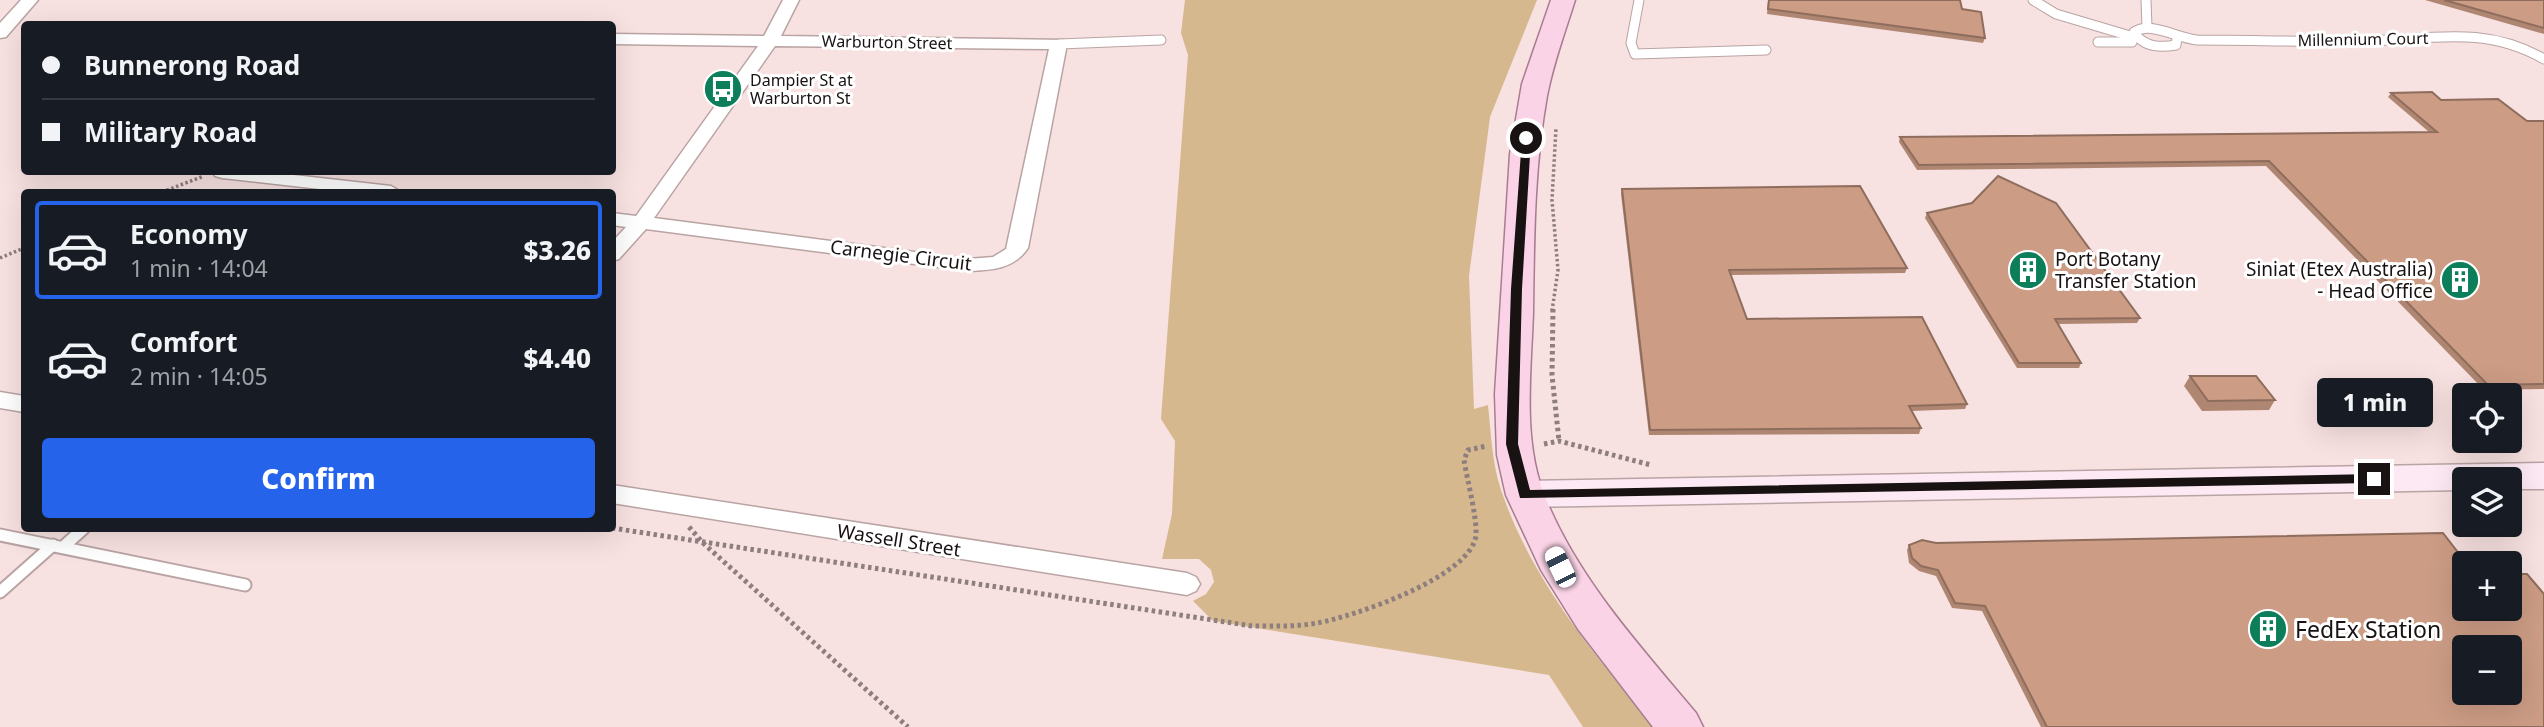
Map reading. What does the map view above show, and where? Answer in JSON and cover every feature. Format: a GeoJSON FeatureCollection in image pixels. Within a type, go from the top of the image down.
{"type":"FeatureCollection","features":[{"type":"Feature","properties":{"kind":"main road"},"geometry":{"type":"LineString","coordinates":[[1563,0],[1534,93],[1526,138],[1512,444],[1525,494],[1560,567],[1581,601],[1680,727]]}},
{"type":"Feature","properties":{"kind":"street"},"geometry":{"type":"LineString","coordinates":[[0,33],[30,0]]}},
{"type":"Feature","properties":{"kind":"street"},"geometry":{"type":"LineString","coordinates":[[616,251],[641,223],[770,41],[791,0]]}},
{"type":"Feature","properties":{"kind":"street"},"geometry":{"type":"LineString","coordinates":[[0,33],[21,33]]}},
{"type":"Feature","properties":{"kind":"street","name":"Warburton Street"},"geometry":{"type":"LineString","coordinates":[[616,40],[1059,44]]}},
{"type":"Feature","properties":{"kind":"street","name":"Carnegie Circuit"},"geometry":{"type":"LineString","coordinates":[[616,220],[968,265],[996,263],[1011,258],[1018,248],[1059,44]]}},
{"type":"Feature","properties":{"kind":"street"},"geometry":{"type":"LineString","coordinates":[[247,175],[366,189]]}},
{"type":"Feature","properties":{"kind":"street"},"geometry":{"type":"LineString","coordinates":[[0,400],[21,404]]}},
{"type":"Feature","properties":{"kind":"street"},"geometry":{"type":"LineString","coordinates":[[1525,494],[2543,477]]}},
{"type":"Feature","properties":{"kind":"street","name":"Wassell Street"},"geometry":{"type":"LineString","coordinates":[[616,495],[1186,584]]}},
{"type":"Feature","properties":{"kind":"lane"},"geometry":{"type":"LineString","coordinates":[[1639,0],[1631,43],[1635,54],[1766,50]]}},
{"type":"Feature","properties":{"kind":"lane"},"geometry":{"type":"LineString","coordinates":[[2098,42],[2137,37],[2147,27],[2146,0]]}},
{"type":"Feature","properties":{"kind":"lane"},"geometry":{"type":"LineString","coordinates":[[2036,2],[2056,13],[2164,47],[2177,40],[2164,31],[2147,27]]}},
{"type":"Feature","properties":{"kind":"lane","name":"Millennium Court"},"geometry":{"type":"LineString","coordinates":[[2177,40],[2197,46],[2242,46],[2479,36],[2513,43],[2544,59]]}},
{"type":"Feature","properties":{"kind":"lane","name":"Warburton Street"},"geometry":{"type":"LineString","coordinates":[[1059,44],[1161,40]]}},
{"type":"Feature","properties":{"kind":"lane"},"geometry":{"type":"LineString","coordinates":[[0,592],[78,532]]}},
{"type":"Feature","properties":{"kind":"lane"},"geometry":{"type":"LineString","coordinates":[[0,535],[245,585]]}},
{"type":"Feature","properties":{"kind":"path"},"geometry":{"type":"LineString","coordinates":[[616,529],[1252,626],[1300,626],[1350,616],[1395,599],[1463,559],[1473,547],[1476,536],[1464,460],[1468,450],[1559,441],[1555,417],[1552,326],[1558,270],[1552,201],[1557,120]]}},
{"type":"Feature","properties":{"kind":"path"},"geometry":{"type":"LineString","coordinates":[[170,189],[206,175]]}},
{"type":"Feature","properties":{"kind":"path"},"geometry":{"type":"LineString","coordinates":[[0,258],[21,249]]}},
{"type":"Feature","properties":{"kind":"path"},"geometry":{"type":"LineString","coordinates":[[668,503],[703,542],[908,727]]}},
{"type":"Feature","properties":{"kind":"shaded area"},"geometry":{"type":"Polygon","coordinates":[[[1185,0],[1537,0],[1490,117],[1469,276],[1474,409],[1488,405],[1492,448],[1501,490],[1514,523],[1547,586],[1588,644],[1655,727],[1583,727],[1549,675],[1213,621],[1193,601],[1206,594],[1214,582],[1211,570],[1199,559],[1162,559],[1172,514],[1175,441],[1161,419],[1188,55],[1181,33],[1185,0]]]}},
{"type":"Feature","properties":{"kind":"building"},"geometry":{"type":"Polygon","coordinates":[[[1769,0],[1960,0],[1962,9],[1981,12],[1985,38],[1768,9],[1769,0]]]}},
{"type":"Feature","properties":{"kind":"building"},"geometry":{"type":"Polygon","coordinates":[[[2444,0],[2544,0],[2544,28],[2444,0]]]}},
{"type":"Feature","properties":{"kind":"building","name":"Siniat (Etex Australia) - Head Office"},"geometry":{"type":"Polygon","coordinates":[[[2432,92],[2441,100],[2498,99],[2527,121],[2544,121],[2544,384],[2486,383],[2269,161],[1919,165],[1900,137],[2437,132],[2391,93],[2432,92]]]}},
{"type":"Feature","properties":{"kind":"building","name":"Port Botany Transfer Station"},"geometry":{"type":"Polygon","coordinates":[[[1998,176],[2056,203],[2140,318],[2055,319],[2081,363],[2019,363],[1927,213],[1972,203],[1998,176]]]}},
{"type":"Feature","properties":{"kind":"building"},"geometry":{"type":"Polygon","coordinates":[[[1860,186],[1907,268],[1729,270],[1747,319],[1922,317],[1967,404],[1909,406],[1921,428],[1650,430],[1622,189],[1860,186]]]}},
{"type":"Feature","properties":{"kind":"building"},"geometry":{"type":"Polygon","coordinates":[[[2190,376],[2256,376],[2275,400],[2208,401],[2190,376]]]}},
{"type":"Feature","properties":{"kind":"building","name":"FedEx Station"},"geometry":{"type":"Polygon","coordinates":[[[2443,533],[2457,551],[2452,551],[2452,621],[2522,621],[2522,574],[2527,574],[2544,594],[2544,727],[2047,727],[1985,606],[1955,603],[1938,570],[1921,566],[1912,558],[1909,545],[1922,540],[1936,543],[2443,533]]]}},
{"type":"Feature","properties":{"kind":"place","name":"Dampier St at Warburton St"},"geometry":{"type":"Point","coordinates":[723,89]}},
{"type":"Feature","properties":{"kind":"place","name":"Port Botany Transfer Station"},"geometry":{"type":"Point","coordinates":[2028,270]}},
{"type":"Feature","properties":{"kind":"place","name":"Siniat (Etex Australia) - Head Office"},"geometry":{"type":"Point","coordinates":[2460,280]}},
{"type":"Feature","properties":{"kind":"place","name":"FedEx Station"},"geometry":{"type":"Point","coordinates":[2268,629]}},
{"type":"Feature","properties":{"kind":"route"},"geometry":{"type":"LineString","coordinates":[[1526,138],[1512,444],[1525,494],[2374,479]]}}]}
